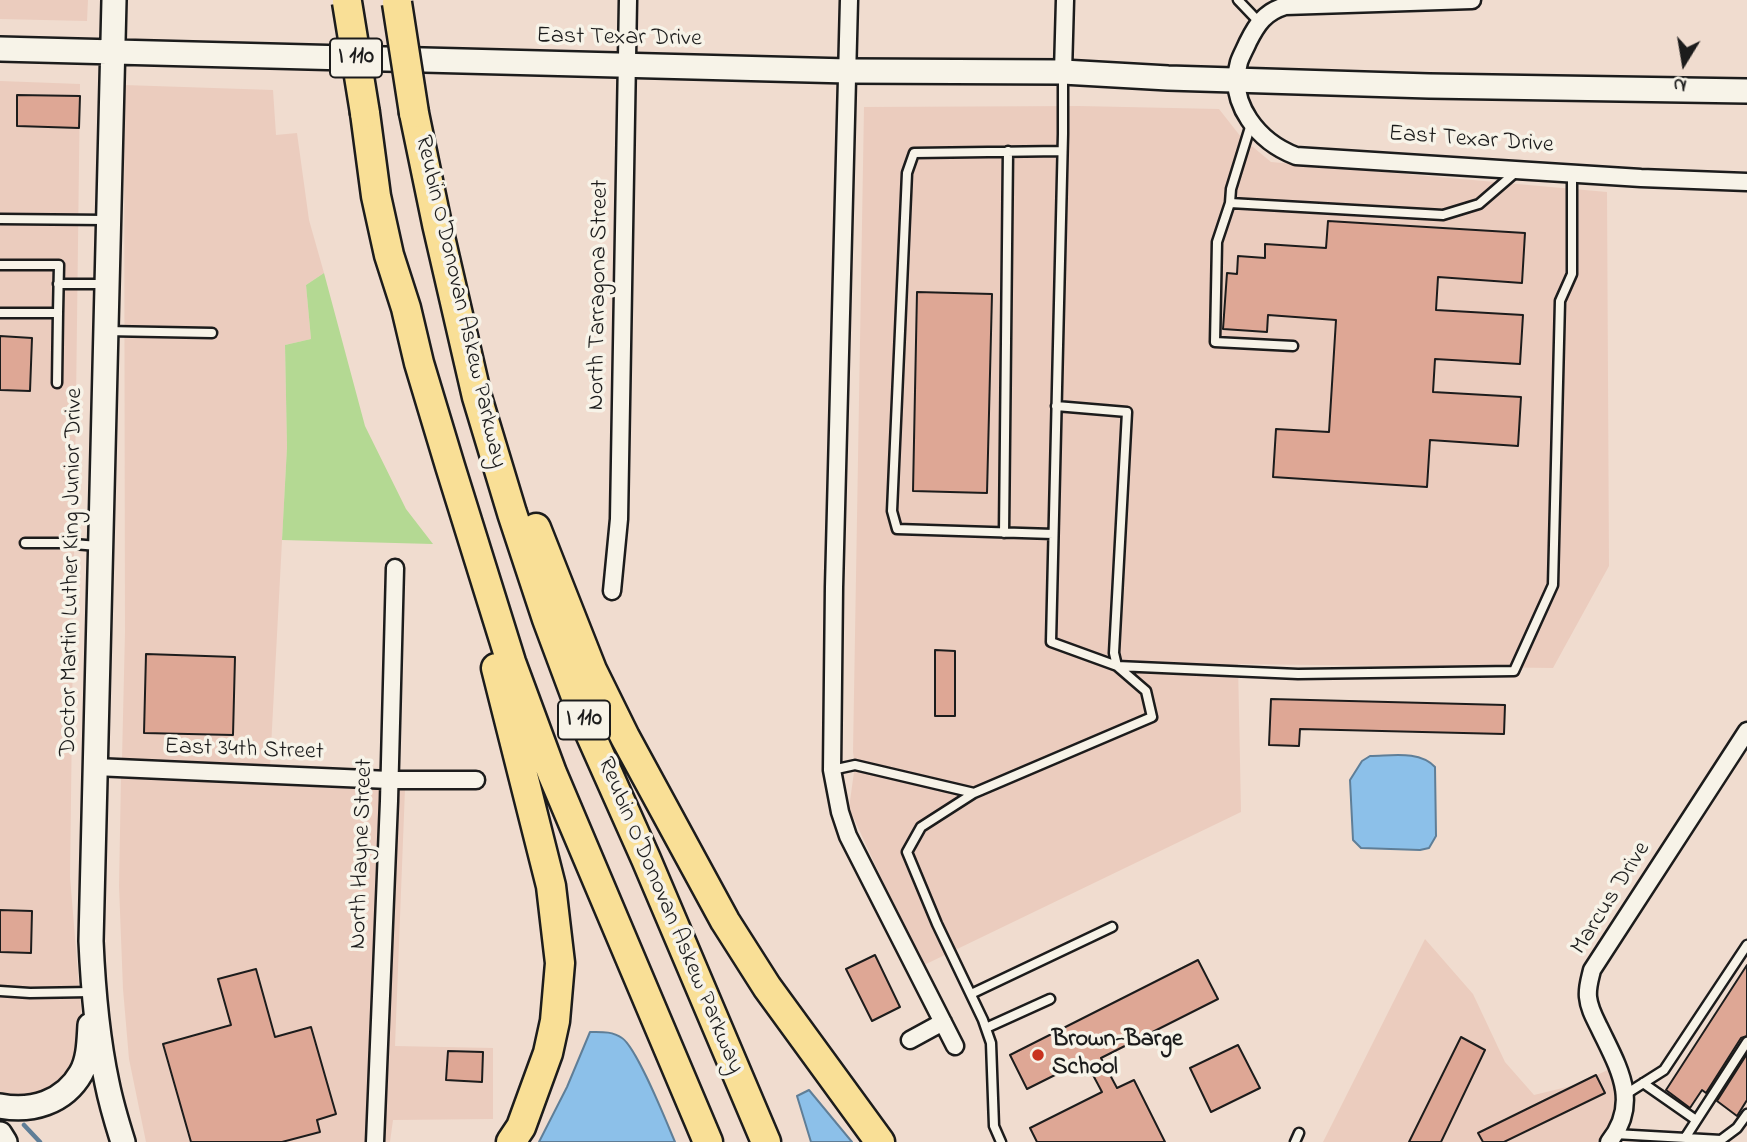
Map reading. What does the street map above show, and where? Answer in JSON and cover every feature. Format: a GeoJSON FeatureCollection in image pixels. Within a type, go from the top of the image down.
{"type":"FeatureCollection","features":[{"type":"Feature","properties":{"kind":"highway","name":"Reubin O'Donovan Askew Parkway"},"geometry":{"type":"LineString","coordinates":[[347,1],[376,196],[389,255],[406,308],[419,363],[511,662],[552,773],[708,1142]]}},
{"type":"Feature","properties":{"kind":"highway","name":"Reubin O'Donovan Askew Parkway"},"geometry":{"type":"LineString","coordinates":[[397,1],[414,113],[450,281],[477,397],[512,513],[547,619],[588,729],[766,1142]]}},
{"type":"Feature","properties":{"kind":"highway"},"geometry":{"type":"LineString","coordinates":[[450,281],[540,539],[592,670],[625,737],[725,921],[767,986],[880,1142]]}},
{"type":"Feature","properties":{"kind":"highway"},"geometry":{"type":"LineString","coordinates":[[496,612],[496,665],[551,886],[560,963],[555,1021],[548,1053],[521,1127],[512,1142]]}},
{"type":"Feature","properties":{"kind":"main road","name":"Doctor Martin Luther King Junior Drive"},"geometry":{"type":"LineString","coordinates":[[114,0],[91,941],[93,992],[107,1084],[122,1142]]}},
{"type":"Feature","properties":{"kind":"main road","name":"East Texar Drive"},"geometry":{"type":"LineString","coordinates":[[0,49],[848,71],[1063,72],[1429,86],[1747,91]]}},
{"type":"Feature","properties":{"kind":"main road"},"geometry":{"type":"LineString","coordinates":[[0,1105],[31,1108],[46,1104],[73,1085],[82,1072],[88,1051],[93,992]]}},
{"type":"Feature","properties":{"kind":"main road"},"geometry":{"type":"LineString","coordinates":[[0,1134],[5,1142]]}},
{"type":"Feature","properties":{"kind":"street","name":"North Tarragona Street"},"geometry":{"type":"LineString","coordinates":[[612,591],[619,519],[628,0]]}},
{"type":"Feature","properties":{"kind":"street"},"geometry":{"type":"LineString","coordinates":[[849,0],[833,625],[832,769],[848,836],[955,1046]]}},
{"type":"Feature","properties":{"kind":"street"},"geometry":{"type":"LineString","coordinates":[[1063,72],[1065,0]]}},
{"type":"Feature","properties":{"kind":"street"},"geometry":{"type":"LineString","coordinates":[[1236,80],[1239,62],[1255,26],[1274,9],[1285,6],[1472,0]]}},
{"type":"Feature","properties":{"kind":"street","name":"East Texar Drive"},"geometry":{"type":"LineString","coordinates":[[1236,80],[1237,94],[1251,124],[1284,152],[1296,156],[1747,182]]}},
{"type":"Feature","properties":{"kind":"street","name":"North Hayne Street"},"geometry":{"type":"LineString","coordinates":[[375,1142],[395,568]]}},
{"type":"Feature","properties":{"kind":"street","name":"Marcus Drive"},"geometry":{"type":"LineString","coordinates":[[1626,1094],[1622,1076],[1590,1009],[1587,995],[1592,970],[1747,731]]}},
{"type":"Feature","properties":{"kind":"street","name":"East 34th Street"},"geometry":{"type":"LineString","coordinates":[[95,767],[389,780],[476,780]]}},
{"type":"Feature","properties":{"kind":"street"},"geometry":{"type":"LineString","coordinates":[[910,1040],[943,1022]]}},
{"type":"Feature","properties":{"kind":"street"},"geometry":{"type":"LineString","coordinates":[[1612,1138],[1621,1123],[1626,1094]]}},
{"type":"Feature","properties":{"kind":"lane"},"geometry":{"type":"LineString","coordinates":[[1238,0],[1259,22]]}},
{"type":"Feature","properties":{"kind":"lane"},"geometry":{"type":"LineString","coordinates":[[1063,72],[1051,642],[1117,666],[1298,674],[1514,671],[1553,585],[1559,301],[1572,274],[1572,174]]}},
{"type":"Feature","properties":{"kind":"lane"},"geometry":{"type":"LineString","coordinates":[[1251,124],[1217,242],[1215,342],[1293,346]]}},
{"type":"Feature","properties":{"kind":"lane"},"geometry":{"type":"LineString","coordinates":[[1004,533],[1008,151]]}},
{"type":"Feature","properties":{"kind":"lane"},"geometry":{"type":"LineString","coordinates":[[1053,534],[897,529],[892,511],[907,173],[914,153],[1062,151]]}},
{"type":"Feature","properties":{"kind":"lane"},"geometry":{"type":"LineString","coordinates":[[1230,203],[1443,215],[1479,204],[1518,170]]}},
{"type":"Feature","properties":{"kind":"lane"},"geometry":{"type":"LineString","coordinates":[[0,219],[108,220]]}},
{"type":"Feature","properties":{"kind":"lane"},"geometry":{"type":"LineString","coordinates":[[0,265],[59,265],[57,383]]}},
{"type":"Feature","properties":{"kind":"lane"},"geometry":{"type":"LineString","coordinates":[[58,284],[107,284]]}},
{"type":"Feature","properties":{"kind":"lane"},"geometry":{"type":"LineString","coordinates":[[0,313],[58,313]]}},
{"type":"Feature","properties":{"kind":"lane"},"geometry":{"type":"LineString","coordinates":[[106,331],[212,333]]}},
{"type":"Feature","properties":{"kind":"lane"},"geometry":{"type":"LineString","coordinates":[[1001,1142],[994,1126],[991,1043],[907,852],[921,827],[974,793],[1152,717],[1146,691],[1117,666],[1114,653],[1127,412],[1056,406]]}},
{"type":"Feature","properties":{"kind":"lane"},"geometry":{"type":"LineString","coordinates":[[24,543],[101,546]]}},
{"type":"Feature","properties":{"kind":"lane"},"geometry":{"type":"LineString","coordinates":[[832,769],[856,765],[974,793]]}},
{"type":"Feature","properties":{"kind":"lane"},"geometry":{"type":"LineString","coordinates":[[971,994],[1112,927]]}},
{"type":"Feature","properties":{"kind":"lane"},"geometry":{"type":"LineString","coordinates":[[1626,1094],[1664,1070],[1747,945]]}},
{"type":"Feature","properties":{"kind":"lane"},"geometry":{"type":"LineString","coordinates":[[0,991],[93,992]]}},
{"type":"Feature","properties":{"kind":"lane"},"geometry":{"type":"LineString","coordinates":[[986,1028],[1050,999]]}},
{"type":"Feature","properties":{"kind":"lane"},"geometry":{"type":"LineString","coordinates":[[1685,1138],[1747,1042]]}},
{"type":"Feature","properties":{"kind":"lane"},"geometry":{"type":"LineString","coordinates":[[1643,1083],[1696,1120]]}},
{"type":"Feature","properties":{"kind":"lane"},"geometry":{"type":"LineString","coordinates":[[1612,1138],[1721,1140],[1737,1128],[1747,1114]]}},
{"type":"Feature","properties":{"kind":"lane"},"geometry":{"type":"LineString","coordinates":[[1295,1142],[1299,1133]]}},
{"type":"Feature","properties":{"kind":"shaded area"},"geometry":{"type":"Polygon","coordinates":[[[0,0],[88,0],[87,21],[0,19],[0,0]]]}},
{"type":"Feature","properties":{"kind":"shaded area"},"geometry":{"type":"Polygon","coordinates":[[[0,81],[80,84],[70,877],[82,1022],[74,1068],[56,1088],[30,1099],[0,1096],[0,81]]]}},
{"type":"Feature","properties":{"kind":"shaded area"},"geometry":{"type":"Polygon","coordinates":[[[124,85],[273,90],[276,135],[297,133],[309,220],[324,273],[306,285],[311,339],[285,345],[287,447],[270,766],[122,759],[125,632],[124,85]]]}},
{"type":"Feature","properties":{"kind":"shaded area"},"geometry":{"type":"Polygon","coordinates":[[[1079,106],[1219,109],[1241,137],[1271,162],[1607,192],[1609,566],[1553,668],[1238,664],[1241,812],[922,966],[849,808],[855,765],[853,752],[864,107],[1079,106]]]}},
{"type":"Feature","properties":{"kind":"shaded area"},"geometry":{"type":"Polygon","coordinates":[[[121,778],[381,789],[366,1142],[146,1142],[129,1059],[123,989],[119,886],[121,778]]]}},
{"type":"Feature","properties":{"kind":"shaded area"},"geometry":{"type":"Polygon","coordinates":[[[397,789],[405,789],[395,1046],[493,1048],[493,1119],[393,1120],[390,1142],[383,1142],[397,789]]]}},
{"type":"Feature","properties":{"kind":"shaded area"},"geometry":{"type":"Polygon","coordinates":[[[1425,939],[1473,994],[1505,1062],[1534,1095],[1575,1085],[1610,1069],[1618,1104],[1613,1119],[1597,1142],[1323,1142],[1425,939]]]}},
{"type":"Feature","properties":{"kind":"green space"},"geometry":{"type":"Polygon","coordinates":[[[324,273],[365,426],[406,509],[433,544],[282,540],[287,447],[285,345],[311,339],[306,285],[324,273]]]}},
{"type":"Feature","properties":{"kind":"water"},"geometry":{"type":"Polygon","coordinates":[[[1370,756],[1413,756],[1435,767],[1436,836],[1429,848],[1361,848],[1353,840],[1350,780],[1362,761],[1370,756]]]}},
{"type":"Feature","properties":{"kind":"water"},"geometry":{"type":"Polygon","coordinates":[[[590,1032],[614,1034],[628,1044],[651,1086],[675,1142],[539,1142],[567,1087],[590,1032]]]}},
{"type":"Feature","properties":{"kind":"water"},"geometry":{"type":"Polygon","coordinates":[[[809,1090],[852,1142],[811,1142],[797,1096],[809,1090]]]}},
{"type":"Feature","properties":{"kind":"building"},"geometry":{"type":"Polygon","coordinates":[[[17,95],[80,96],[79,128],[17,126],[17,95]]]}},
{"type":"Feature","properties":{"kind":"building"},"geometry":{"type":"Polygon","coordinates":[[[1328,221],[1525,233],[1522,283],[1438,277],[1436,310],[1523,315],[1520,364],[1435,359],[1433,392],[1521,397],[1518,446],[1430,440],[1427,487],[1273,477],[1276,429],[1329,432],[1336,320],[1268,315],[1267,332],[1223,329],[1227,273],[1237,274],[1238,256],[1265,258],[1265,244],[1326,248],[1328,221]]]}},
{"type":"Feature","properties":{"kind":"building"},"geometry":{"type":"Polygon","coordinates":[[[917,292],[992,294],[987,493],[913,491],[917,292]]]}},
{"type":"Feature","properties":{"kind":"building"},"geometry":{"type":"Polygon","coordinates":[[[0,336],[32,338],[30,391],[0,390],[0,336]]]}},
{"type":"Feature","properties":{"kind":"building"},"geometry":{"type":"Polygon","coordinates":[[[935,650],[955,651],[955,716],[935,716],[935,650]]]}},
{"type":"Feature","properties":{"kind":"building"},"geometry":{"type":"Polygon","coordinates":[[[146,654],[235,657],[233,735],[144,733],[146,654]]]}},
{"type":"Feature","properties":{"kind":"building"},"geometry":{"type":"Polygon","coordinates":[[[1271,699],[1505,705],[1504,734],[1300,729],[1299,746],[1269,745],[1271,699]]]}},
{"type":"Feature","properties":{"kind":"building"},"geometry":{"type":"Polygon","coordinates":[[[0,910],[32,911],[31,953],[0,952],[0,910]]]}},
{"type":"Feature","properties":{"kind":"building"},"geometry":{"type":"Polygon","coordinates":[[[875,955],[900,1007],[872,1021],[846,969],[875,955]]]}},
{"type":"Feature","properties":{"kind":"building"},"geometry":{"type":"Polygon","coordinates":[[[1198,960],[1218,999],[1101,1058],[1117,1088],[1134,1080],[1165,1142],[1037,1142],[1030,1128],[1102,1092],[1085,1060],[1027,1089],[1010,1055],[1198,960]]]}},
{"type":"Feature","properties":{"kind":"building"},"geometry":{"type":"Polygon","coordinates":[[[1747,965],[1747,1036],[1741,1038],[1706,1093],[1702,1090],[1690,1108],[1666,1090],[1747,965]]]}},
{"type":"Feature","properties":{"kind":"building"},"geometry":{"type":"Polygon","coordinates":[[[256,969],[275,1037],[311,1027],[336,1114],[317,1120],[320,1132],[282,1142],[191,1142],[163,1044],[231,1025],[218,979],[256,969]]]}},
{"type":"Feature","properties":{"kind":"building"},"geometry":{"type":"Polygon","coordinates":[[[1461,1037],[1485,1050],[1441,1142],[1409,1142],[1461,1037]]]}},
{"type":"Feature","properties":{"kind":"building"},"geometry":{"type":"Polygon","coordinates":[[[1238,1045],[1260,1088],[1211,1112],[1190,1068],[1238,1045]]]}},
{"type":"Feature","properties":{"kind":"building"},"geometry":{"type":"Polygon","coordinates":[[[448,1051],[483,1052],[482,1082],[446,1080],[448,1051]]]}},
{"type":"Feature","properties":{"kind":"building"},"geometry":{"type":"Polygon","coordinates":[[[1747,1054],[1747,1100],[1737,1116],[1717,1101],[1747,1054]]]}},
{"type":"Feature","properties":{"kind":"building"},"geometry":{"type":"Polygon","coordinates":[[[1596,1075],[1605,1093],[1504,1142],[1483,1142],[1478,1133],[1596,1075]]]}},
{"type":"Feature","properties":{"kind":"waterway"},"geometry":{"type":"LineString","coordinates":[[24,1125],[40,1142]]}},
{"type":"Feature","properties":{"kind":"place","name":"Brown-Barge School"},"geometry":{"type":"Point","coordinates":[1038,1055]}}]}
